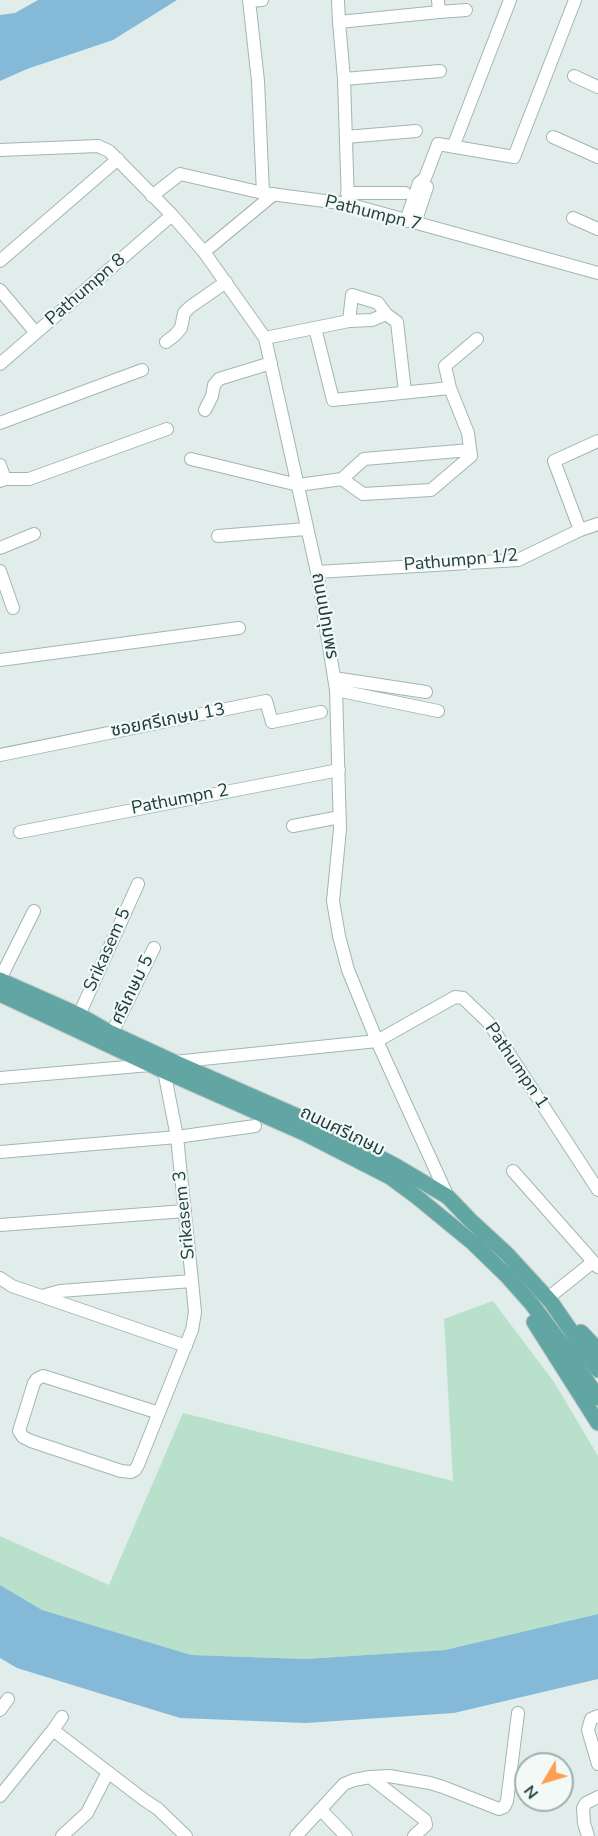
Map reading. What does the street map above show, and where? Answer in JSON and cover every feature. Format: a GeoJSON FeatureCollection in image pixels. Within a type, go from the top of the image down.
{"type":"FeatureCollection","features":[{"type":"Feature","properties":{"kind":"main road","name":"ถนนศรีเกษม"},"geometry":{"type":"LineString","coordinates":[[0,980],[79,1015],[112,1033],[162,1066],[306,1134],[390,1177],[473,1243],[507,1276],[531,1303],[598,1398]]}},
{"type":"Feature","properties":{"kind":"main road","name":"ถนนศรีเกษม"},"geometry":{"type":"LineString","coordinates":[[1,998],[162,1066],[311,1122],[396,1166],[448,1197],[507,1254],[549,1300],[598,1370]]}},
{"type":"Feature","properties":{"kind":"main road"},"geometry":{"type":"LineString","coordinates":[[473,1243],[505,1280],[598,1423]]}},
{"type":"Feature","properties":{"kind":"main road"},"geometry":{"type":"LineString","coordinates":[[549,1300],[598,1350]]}},
{"type":"Feature","properties":{"kind":"street"},"geometry":{"type":"LineString","coordinates":[[204,252],[268,194],[249,1],[262,0]]}},
{"type":"Feature","properties":{"kind":"street"},"geometry":{"type":"LineString","coordinates":[[338,0],[344,79],[347,199],[405,194]]}},
{"type":"Feature","properties":{"kind":"street"},"geometry":{"type":"LineString","coordinates":[[453,147],[510,0]]}},
{"type":"Feature","properties":{"kind":"street"},"geometry":{"type":"LineString","coordinates":[[410,222],[427,187],[425,178],[438,144],[514,156],[575,0]]}},
{"type":"Feature","properties":{"kind":"street"},"geometry":{"type":"LineString","coordinates":[[339,22],[439,6],[465,10]]}},
{"type":"Feature","properties":{"kind":"street"},"geometry":{"type":"LineString","coordinates":[[344,79],[440,71]]}},
{"type":"Feature","properties":{"kind":"street"},"geometry":{"type":"LineString","coordinates":[[574,76],[598,87]]}},
{"type":"Feature","properties":{"kind":"street"},"geometry":{"type":"LineString","coordinates":[[346,137],[416,131]]}},
{"type":"Feature","properties":{"kind":"street"},"geometry":{"type":"LineString","coordinates":[[553,137],[598,157]]}},
{"type":"Feature","properties":{"kind":"street","name":"ถนนปทุมพร"},"geometry":{"type":"LineString","coordinates":[[0,150],[98,146],[109,152],[204,252],[265,338],[317,572],[335,684],[340,817],[333,901],[339,936],[348,970],[377,1041],[448,1197]]}},
{"type":"Feature","properties":{"kind":"street"},"geometry":{"type":"LineString","coordinates":[[0,261],[118,159]]}},
{"type":"Feature","properties":{"kind":"street","name":"Pathumpn 7"},"geometry":{"type":"LineString","coordinates":[[152,195],[180,174],[268,194],[347,199],[410,222],[598,273]]}},
{"type":"Feature","properties":{"kind":"street","name":"Pathumpn 8"},"geometry":{"type":"LineString","coordinates":[[0,364],[172,216]]}},
{"type":"Feature","properties":{"kind":"street"},"geometry":{"type":"LineString","coordinates":[[573,218],[598,229]]}},
{"type":"Feature","properties":{"kind":"street"},"geometry":{"type":"LineString","coordinates":[[166,342],[181,328],[184,313],[189,307],[226,282]]}},
{"type":"Feature","properties":{"kind":"street"},"geometry":{"type":"LineString","coordinates":[[0,290],[36,333]]}},
{"type":"Feature","properties":{"kind":"street"},"geometry":{"type":"LineString","coordinates":[[349,321],[352,295],[378,303],[386,314],[397,322],[405,392]]}},
{"type":"Feature","properties":{"kind":"street"},"geometry":{"type":"LineString","coordinates":[[265,338],[349,321],[372,320],[386,314]]}},
{"type":"Feature","properties":{"kind":"street"},"geometry":{"type":"LineString","coordinates":[[315,328],[333,400],[450,388]]}},
{"type":"Feature","properties":{"kind":"street"},"geometry":{"type":"LineString","coordinates":[[342,479],[363,494],[431,490],[471,456],[468,433],[450,388],[445,366],[477,339]]}},
{"type":"Feature","properties":{"kind":"street"},"geometry":{"type":"LineString","coordinates":[[204,410],[212,396],[214,385],[219,379],[271,363]]}},
{"type":"Feature","properties":{"kind":"street"},"geometry":{"type":"LineString","coordinates":[[0,423],[142,370]]}},
{"type":"Feature","properties":{"kind":"street"},"geometry":{"type":"LineString","coordinates":[[0,465],[2,480],[29,479],[168,429]]}},
{"type":"Feature","properties":{"kind":"street"},"geometry":{"type":"LineString","coordinates":[[580,530],[554,461],[598,441]]}},
{"type":"Feature","properties":{"kind":"street"},"geometry":{"type":"LineString","coordinates":[[191,459],[298,485],[342,479],[364,459],[470,450]]}},
{"type":"Feature","properties":{"kind":"street","name":"Pathumpn 1/2"},"geometry":{"type":"LineString","coordinates":[[317,572],[518,560],[580,530],[598,524]]}},
{"type":"Feature","properties":{"kind":"street"},"geometry":{"type":"LineString","coordinates":[[218,536],[306,529]]}},
{"type":"Feature","properties":{"kind":"street"},"geometry":{"type":"LineString","coordinates":[[0,548],[34,534]]}},
{"type":"Feature","properties":{"kind":"street"},"geometry":{"type":"LineString","coordinates":[[0,571],[13,608]]}},
{"type":"Feature","properties":{"kind":"street"},"geometry":{"type":"LineString","coordinates":[[0,660],[238,628]]}},
{"type":"Feature","properties":{"kind":"street"},"geometry":{"type":"LineString","coordinates":[[335,684],[426,692]]}},
{"type":"Feature","properties":{"kind":"street"},"geometry":{"type":"LineString","coordinates":[[335,684],[438,711]]}},
{"type":"Feature","properties":{"kind":"street","name":"ซอยศรีเกษม 13"},"geometry":{"type":"LineString","coordinates":[[0,755],[266,701],[272,722],[321,712]]}},
{"type":"Feature","properties":{"kind":"street","name":"Pathumpn 2"},"geometry":{"type":"LineString","coordinates":[[20,832],[339,770]]}},
{"type":"Feature","properties":{"kind":"street"},"geometry":{"type":"LineString","coordinates":[[293,826],[340,817]]}},
{"type":"Feature","properties":{"kind":"street","name":"Srikasem 5"},"geometry":{"type":"LineString","coordinates":[[79,1015],[138,884]]}},
{"type":"Feature","properties":{"kind":"street"},"geometry":{"type":"LineString","coordinates":[[0,980],[34,911]]}},
{"type":"Feature","properties":{"kind":"street","name":"ศรีเกษม 5"},"geometry":{"type":"LineString","coordinates":[[112,1033],[154,948]]}},
{"type":"Feature","properties":{"kind":"street","name":"Pathumpn 1"},"geometry":{"type":"LineString","coordinates":[[377,1041],[455,997],[463,998],[489,1023],[598,1190]]}},
{"type":"Feature","properties":{"kind":"street"},"geometry":{"type":"LineString","coordinates":[[0,1078],[162,1066],[377,1041]]}},
{"type":"Feature","properties":{"kind":"street","name":"Srikasem 3"},"geometry":{"type":"LineString","coordinates":[[42,1296],[60,1291],[192,1281],[177,1137],[162,1066]]}},
{"type":"Feature","properties":{"kind":"street"},"geometry":{"type":"LineString","coordinates":[[0,1152],[177,1137],[255,1126]]}},
{"type":"Feature","properties":{"kind":"street"},"geometry":{"type":"LineString","coordinates":[[513,1172],[595,1265],[549,1300]]}},
{"type":"Feature","properties":{"kind":"street"},"geometry":{"type":"LineString","coordinates":[[0,1225],[185,1211]]}},
{"type":"Feature","properties":{"kind":"street"},"geometry":{"type":"LineString","coordinates":[[0,1278],[12,1286],[186,1346]]}},
{"type":"Feature","properties":{"kind":"street"},"geometry":{"type":"LineString","coordinates":[[159,1413],[43,1376],[33,1383],[20,1431],[23,1437],[31,1441],[121,1471],[135,1470],[138,1466],[192,1330],[195,1312],[192,1281]]}},
{"type":"Feature","properties":{"kind":"street"},"geometry":{"type":"LineString","coordinates":[[0,1710],[8,1699]]}},
{"type":"Feature","properties":{"kind":"street"},"geometry":{"type":"LineString","coordinates":[[296,1836],[344,1784],[370,1777],[389,1776],[430,1783],[499,1809],[502,1808],[507,1801],[518,1713]]}},
{"type":"Feature","properties":{"kind":"street"},"geometry":{"type":"LineString","coordinates":[[598,1716],[591,1719],[588,1725],[598,1764]]}},
{"type":"Feature","properties":{"kind":"street"},"geometry":{"type":"LineString","coordinates":[[1,1791],[62,1717]]}},
{"type":"Feature","properties":{"kind":"street"},"geometry":{"type":"LineString","coordinates":[[53,1730],[158,1809],[186,1836]]}},
{"type":"Feature","properties":{"kind":"street"},"geometry":{"type":"LineString","coordinates":[[62,1836],[87,1813],[108,1772]]}},
{"type":"Feature","properties":{"kind":"street"},"geometry":{"type":"LineString","coordinates":[[370,1777],[425,1821],[426,1825],[414,1836]]}},
{"type":"Feature","properties":{"kind":"street"},"geometry":{"type":"LineString","coordinates":[[588,1836],[584,1824],[583,1808],[586,1803],[598,1797]]}},
{"type":"Feature","properties":{"kind":"street"},"geometry":{"type":"LineString","coordinates":[[321,1810],[346,1836]]}},
{"type":"Feature","properties":{"kind":"green space"},"geometry":{"type":"Polygon","coordinates":[[[493,1301],[554,1382],[598,1456],[598,1614],[445,1650],[305,1659],[190,1655],[42,1610],[0,1585],[0,1536],[109,1585],[183,1413],[453,1481],[444,1319],[493,1301]]]}},
{"type":"Feature","properties":{"kind":"water"},"geometry":{"type":"Polygon","coordinates":[[[38,0],[177,0],[113,40],[27,69],[0,81],[0,15],[15,13],[38,0]]]}},
{"type":"Feature","properties":{"kind":"water"},"geometry":{"type":"Polygon","coordinates":[[[0,1585],[42,1610],[191,1655],[305,1659],[445,1650],[598,1614],[598,1679],[454,1713],[306,1723],[180,1718],[17,1668],[0,1658],[0,1585]]]}}]}
